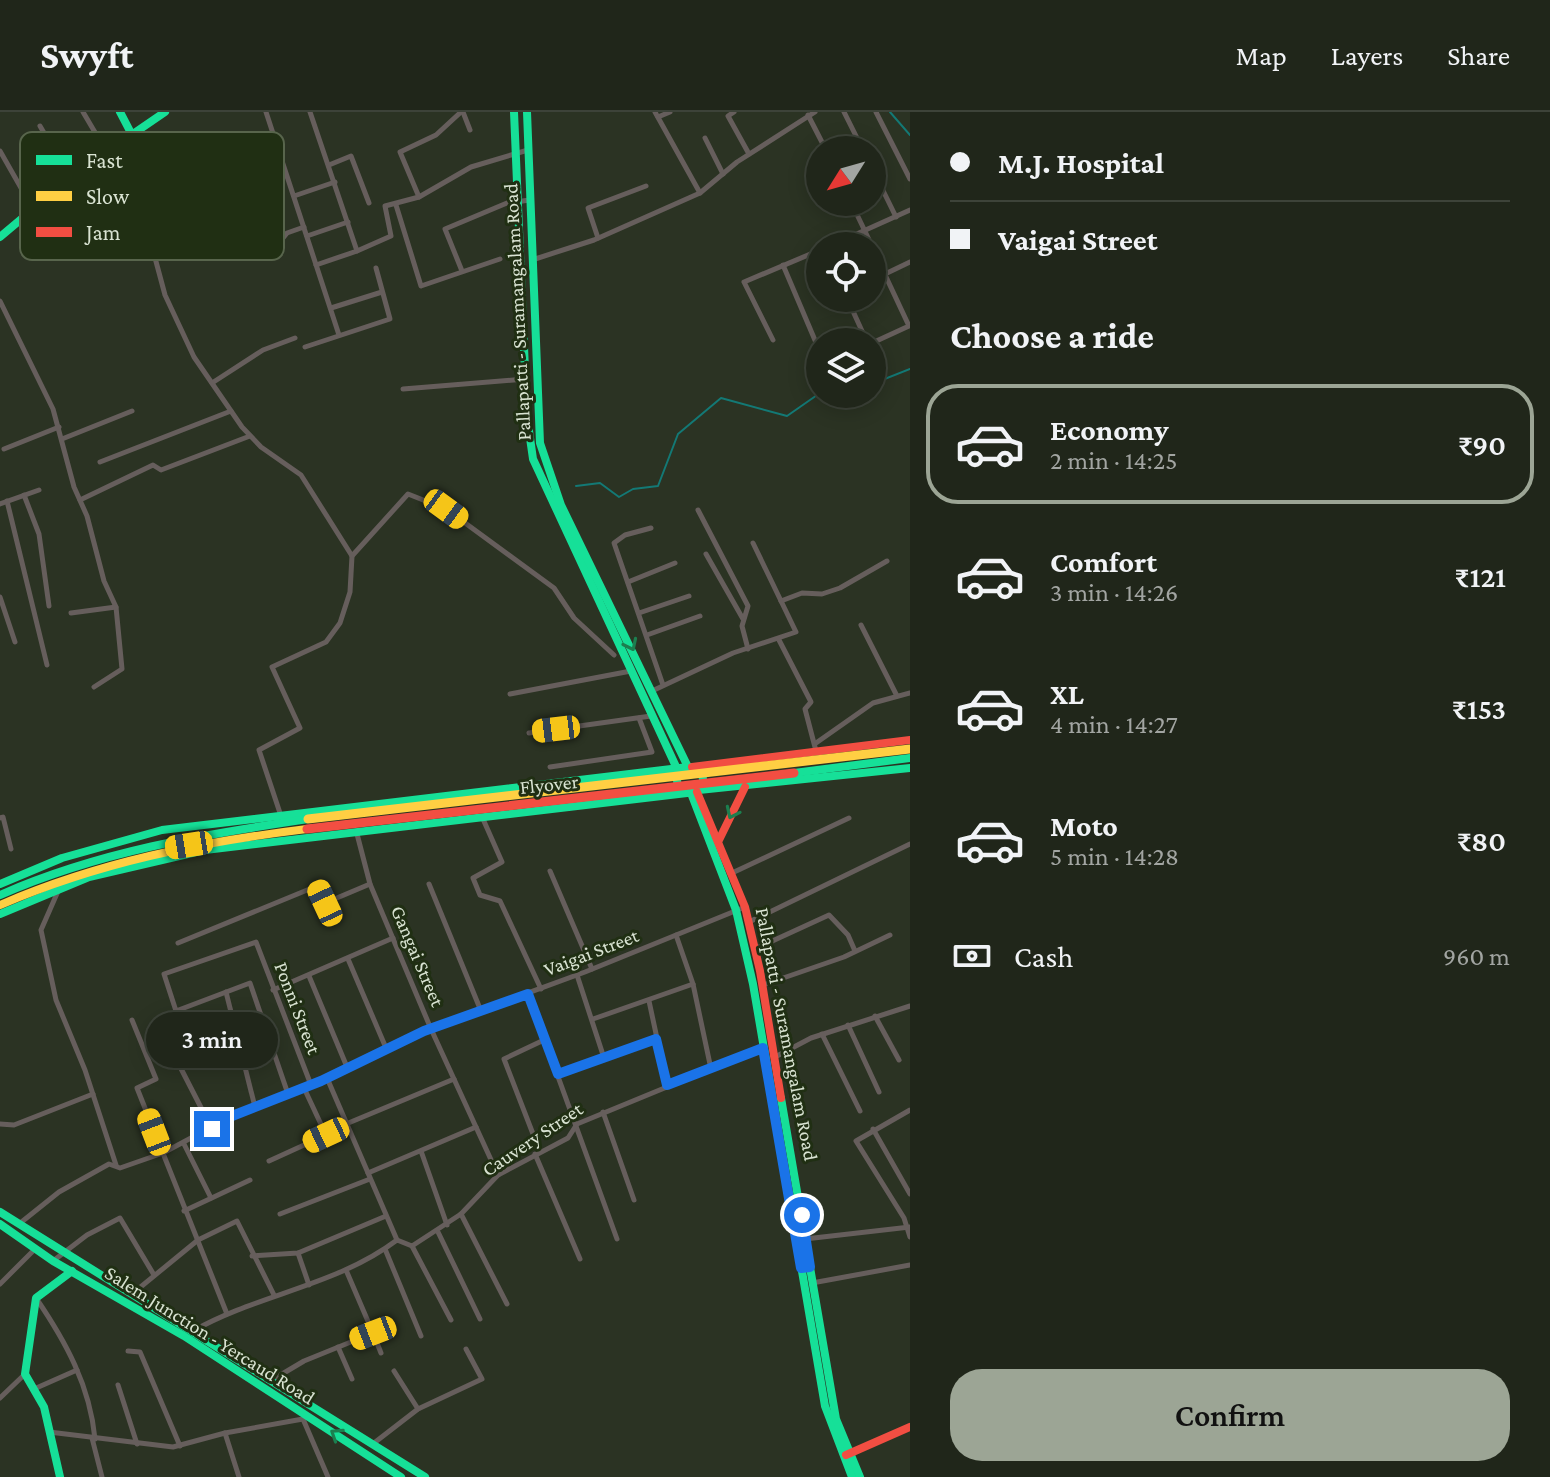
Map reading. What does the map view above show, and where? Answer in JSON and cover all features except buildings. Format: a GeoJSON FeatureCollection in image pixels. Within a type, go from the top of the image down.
{"type":"FeatureCollection","features":[{"type":"Feature","properties":{"kind":"main road"},"geometry":{"type":"LineString","coordinates":[[123,112],[130,132]]}},
{"type":"Feature","properties":{"kind":"main road"},"geometry":{"type":"LineString","coordinates":[[132,132],[165,112]]}},
{"type":"Feature","properties":{"kind":"main road"},"geometry":{"type":"LineString","coordinates":[[514,112],[516,154],[525,200],[525,379],[533,459],[677,770],[678,785],[694,792],[740,908],[768,1045],[825,1406],[852,1477]]}},
{"type":"Feature","properties":{"kind":"main road","name":"Pallapatti - Suramangalam Road"},"geometry":{"type":"LineString","coordinates":[[527,112],[529,150],[525,200],[535,259],[540,443],[561,505],[652,691],[690,767],[703,776],[694,792],[719,840],[732,873],[740,908],[749,922],[763,985],[768,1045],[775,1057],[805,1239],[805,1268],[812,1283],[836,1419],[846,1455],[860,1477]]}},
{"type":"Feature","properties":{"kind":"main road"},"geometry":{"type":"LineString","coordinates":[[0,237],[20,220]]}},
{"type":"Feature","properties":{"kind":"main road"},"geometry":{"type":"LineString","coordinates":[[0,905],[72,873],[114,861],[263,830],[816,747],[910,740]]}},
{"type":"Feature","properties":{"kind":"main road"},"geometry":{"type":"LineString","coordinates":[[0,914],[59,889],[146,862],[284,827],[910,749]]}},
{"type":"Feature","properties":{"kind":"main road","name":"Flyover"},"geometry":{"type":"LineString","coordinates":[[308,824],[910,758]]}},
{"type":"Feature","properties":{"kind":"main road"},"geometry":{"type":"LineString","coordinates":[[0,884],[62,858],[118,841],[201,823],[357,834],[910,768]]}},
{"type":"Feature","properties":{"kind":"main road"},"geometry":{"type":"LineString","coordinates":[[719,840],[745,787]]}},
{"type":"Feature","properties":{"kind":"main road"},"geometry":{"type":"LineString","coordinates":[[0,895],[115,850],[183,835],[263,830]]}},
{"type":"Feature","properties":{"kind":"main road"},"geometry":{"type":"LineString","coordinates":[[0,1212],[425,1477]]}},
{"type":"Feature","properties":{"kind":"main road","name":"Salem Junction - Yercaud Road"},"geometry":{"type":"LineString","coordinates":[[0,1224],[53,1261],[184,1336],[401,1477]]}},
{"type":"Feature","properties":{"kind":"main road"},"geometry":{"type":"LineString","coordinates":[[60,1477],[44,1407],[25,1374],[31,1315],[36,1298],[72,1271]]}},
{"type":"Feature","properties":{"kind":"main road"},"geometry":{"type":"LineString","coordinates":[[295,1408],[304,1400]]}},
{"type":"Feature","properties":{"kind":"main road"},"geometry":{"type":"LineString","coordinates":[[846,1455],[910,1427]]}},
{"type":"Feature","properties":{"kind":"street"},"geometry":{"type":"LineString","coordinates":[[83,112],[95,132]]}},
{"type":"Feature","properties":{"kind":"street"},"geometry":{"type":"LineString","coordinates":[[266,112],[273,132]]}},
{"type":"Feature","properties":{"kind":"street"},"geometry":{"type":"LineString","coordinates":[[419,197],[400,152],[436,135],[462,112],[470,130]]}},
{"type":"Feature","properties":{"kind":"street"},"geometry":{"type":"LineString","coordinates":[[670,112],[656,115],[700,193]]}},
{"type":"Feature","properties":{"kind":"street"},"geometry":{"type":"LineString","coordinates":[[734,112],[728,116],[749,154]]}},
{"type":"Feature","properties":{"kind":"street"},"geometry":{"type":"LineString","coordinates":[[844,112],[856,136]]}},
{"type":"Feature","properties":{"kind":"street"},"geometry":{"type":"LineString","coordinates":[[876,112],[910,179]]}},
{"type":"Feature","properties":{"kind":"street"},"geometry":{"type":"LineString","coordinates":[[313,113],[357,251]]}},
{"type":"Feature","properties":{"kind":"street"},"geometry":{"type":"LineString","coordinates":[[535,259],[598,238],[700,193],[749,154],[812,114],[821,136]]}},
{"type":"Feature","properties":{"kind":"street"},"geometry":{"type":"LineString","coordinates":[[40,126],[43,132]]}},
{"type":"Feature","properties":{"kind":"street"},"geometry":{"type":"LineString","coordinates":[[705,138],[723,174]]}},
{"type":"Feature","properties":{"kind":"street"},"geometry":{"type":"LineString","coordinates":[[316,265],[391,236],[385,206],[419,197],[471,167],[529,150]]}},
{"type":"Feature","properties":{"kind":"street"},"geometry":{"type":"LineString","coordinates":[[0,151],[20,186]]}},
{"type":"Feature","properties":{"kind":"street"},"geometry":{"type":"LineString","coordinates":[[329,165],[351,156],[369,203]]}},
{"type":"Feature","properties":{"kind":"street"},"geometry":{"type":"LineString","coordinates":[[284,166],[339,335]]}},
{"type":"Feature","properties":{"kind":"street"},"geometry":{"type":"LineString","coordinates":[[294,196],[335,182]]}},
{"type":"Feature","properties":{"kind":"street"},"geometry":{"type":"LineString","coordinates":[[598,238],[588,208],[646,186]]}},
{"type":"Feature","properties":{"kind":"street"},"geometry":{"type":"LineString","coordinates":[[886,197],[896,217]]}},
{"type":"Feature","properties":{"kind":"street"},"geometry":{"type":"LineString","coordinates":[[462,271],[445,229],[489,210],[525,200]]}},
{"type":"Feature","properties":{"kind":"street"},"geometry":{"type":"LineString","coordinates":[[396,205],[421,286],[500,259]]}},
{"type":"Feature","properties":{"kind":"street"},"geometry":{"type":"LineString","coordinates":[[858,216],[865,232],[910,210]]}},
{"type":"Feature","properties":{"kind":"street"},"geometry":{"type":"LineString","coordinates":[[307,236],[348,222]]}},
{"type":"Feature","properties":{"kind":"street"},"geometry":{"type":"LineString","coordinates":[[284,237],[304,227]]}},
{"type":"Feature","properties":{"kind":"street"},"geometry":{"type":"LineString","coordinates":[[773,340],[744,282],[806,256]]}},
{"type":"Feature","properties":{"kind":"street"},"geometry":{"type":"LineString","coordinates":[[155,260],[165,295],[194,357],[250,436],[301,475],[352,556],[350,592],[340,623],[326,642],[272,667],[300,728],[259,750],[284,827]]}},
{"type":"Feature","properties":{"kind":"street"},"geometry":{"type":"LineString","coordinates":[[886,274],[910,262]]}},
{"type":"Feature","properties":{"kind":"street"},"geometry":{"type":"LineString","coordinates":[[783,265],[810,328]]}},
{"type":"Feature","properties":{"kind":"street"},"geometry":{"type":"LineString","coordinates":[[305,347],[390,319],[376,268]]}},
{"type":"Feature","properties":{"kind":"street"},"geometry":{"type":"LineString","coordinates":[[886,276],[909,326],[886,336]]}},
{"type":"Feature","properties":{"kind":"street"},"geometry":{"type":"LineString","coordinates":[[331,308],[382,292]]}},
{"type":"Feature","properties":{"kind":"street"},"geometry":{"type":"LineString","coordinates":[[0,301],[41,380],[59,427],[116,607],[122,669],[94,687]]}},
{"type":"Feature","properties":{"kind":"street"},"geometry":{"type":"LineString","coordinates":[[212,383],[263,350],[295,338]]}},
{"type":"Feature","properties":{"kind":"street"},"geometry":{"type":"LineString","coordinates":[[403,389],[525,379]]}},
{"type":"Feature","properties":{"kind":"street"},"geometry":{"type":"LineString","coordinates":[[62,439],[132,411]]}},
{"type":"Feature","properties":{"kind":"street"},"geometry":{"type":"LineString","coordinates":[[100,462],[231,411]]}},
{"type":"Feature","properties":{"kind":"street"},"geometry":{"type":"LineString","coordinates":[[4,449],[59,427]]}},
{"type":"Feature","properties":{"kind":"street"},"geometry":{"type":"LineString","coordinates":[[80,500],[153,465],[161,470],[250,436]]}},
{"type":"Feature","properties":{"kind":"street"},"geometry":{"type":"LineString","coordinates":[[39,490],[3,502],[32,593],[47,665]]}},
{"type":"Feature","properties":{"kind":"street"},"geometry":{"type":"LineString","coordinates":[[352,556],[408,494],[446,509],[554,588],[574,618],[614,655]]}},
{"type":"Feature","properties":{"kind":"street"},"geometry":{"type":"LineString","coordinates":[[24,495],[39,534],[49,606]]}},
{"type":"Feature","properties":{"kind":"street"},"geometry":{"type":"LineString","coordinates":[[698,510],[748,606],[743,619]]}},
{"type":"Feature","properties":{"kind":"street"},"geometry":{"type":"LineString","coordinates":[[651,528],[625,535],[614,543],[663,685]]}},
{"type":"Feature","properties":{"kind":"street"},"geometry":{"type":"LineString","coordinates":[[652,691],[748,649],[796,632],[753,543]]}},
{"type":"Feature","properties":{"kind":"street"},"geometry":{"type":"LineString","coordinates":[[706,554],[743,619],[748,649]]}},
{"type":"Feature","properties":{"kind":"street"},"geometry":{"type":"LineString","coordinates":[[781,601],[802,593],[822,594],[840,588],[887,561]]}},
{"type":"Feature","properties":{"kind":"street"},"geometry":{"type":"LineString","coordinates":[[628,582],[675,563]]}},
{"type":"Feature","properties":{"kind":"street"},"geometry":{"type":"LineString","coordinates":[[639,613],[689,596]]}},
{"type":"Feature","properties":{"kind":"street"},"geometry":{"type":"LineString","coordinates":[[0,597],[15,642]]}},
{"type":"Feature","properties":{"kind":"street"},"geometry":{"type":"LineString","coordinates":[[71,613],[116,607]]}},
{"type":"Feature","properties":{"kind":"street"},"geometry":{"type":"LineString","coordinates":[[647,635],[700,616]]}},
{"type":"Feature","properties":{"kind":"street"},"geometry":{"type":"LineString","coordinates":[[861,625],[897,696]]}},
{"type":"Feature","properties":{"kind":"street"},"geometry":{"type":"LineString","coordinates":[[779,640],[811,702],[805,709],[816,747],[873,703],[910,693]]}},
{"type":"Feature","properties":{"kind":"street"},"geometry":{"type":"LineString","coordinates":[[510,694],[642,669]]}},
{"type":"Feature","properties":{"kind":"street"},"geometry":{"type":"LineString","coordinates":[[529,733],[664,714]]}},
{"type":"Feature","properties":{"kind":"street"},"geometry":{"type":"LineString","coordinates":[[550,767],[652,752],[639,718]]}},
{"type":"Feature","properties":{"kind":"street"},"geometry":{"type":"LineString","coordinates":[[0,818],[3,817],[11,849]]}},
{"type":"Feature","properties":{"kind":"street"},"geometry":{"type":"LineString","coordinates":[[732,873],[849,818]]}},
{"type":"Feature","properties":{"kind":"street"},"geometry":{"type":"LineString","coordinates":[[483,819],[502,862],[473,878],[473,883],[480,895],[500,901],[541,989]]}},
{"type":"Feature","properties":{"kind":"street","name":"Gangai Street"},"geometry":{"type":"LineString","coordinates":[[357,834],[370,884],[431,1029],[498,1175]]}},
{"type":"Feature","properties":{"kind":"street"},"geometry":{"type":"LineString","coordinates":[[749,922],[910,844]]}},
{"type":"Feature","properties":{"kind":"street"},"geometry":{"type":"LineString","coordinates":[[550,871],[592,969]]}},
{"type":"Feature","properties":{"kind":"street"},"geometry":{"type":"LineString","coordinates":[[178,943],[317,886],[325,903],[370,884]]}},
{"type":"Feature","properties":{"kind":"street"},"geometry":{"type":"LineString","coordinates":[[429,884],[481,1011]]}},
{"type":"Feature","properties":{"kind":"street"},"geometry":{"type":"LineString","coordinates":[[59,889],[41,930],[56,1000],[93,1094],[116,1166]]}},
{"type":"Feature","properties":{"kind":"street","name":"Vaigai Street"},"geometry":{"type":"LineString","coordinates":[[19,1224],[59,1192],[109,1164],[116,1166],[163,1153],[255,1107],[327,1078],[386,1048],[740,908]]}},
{"type":"Feature","properties":{"kind":"street"},"geometry":{"type":"LineString","coordinates":[[755,949],[829,915],[848,935],[855,951]]}},
{"type":"Feature","properties":{"kind":"street"},"geometry":{"type":"LineString","coordinates":[[676,935],[693,984],[711,1069]]}},
{"type":"Feature","properties":{"kind":"street"},"geometry":{"type":"LineString","coordinates":[[763,985],[890,935]]}},
{"type":"Feature","properties":{"kind":"street"},"geometry":{"type":"LineString","coordinates":[[273,990],[393,938]]}},
{"type":"Feature","properties":{"kind":"street","name":"Ponni Street"},"geometry":{"type":"LineString","coordinates":[[176,1011],[164,974],[172,968],[256,942],[311,1085]]}},
{"type":"Feature","properties":{"kind":"street"},"geometry":{"type":"LineString","coordinates":[[348,959],[386,1048]]}},
{"type":"Feature","properties":{"kind":"street"},"geometry":{"type":"LineString","coordinates":[[577,975],[604,1058]]}},
{"type":"Feature","properties":{"kind":"street"},"geometry":{"type":"LineString","coordinates":[[309,976],[347,1067]]}},
{"type":"Feature","properties":{"kind":"street"},"geometry":{"type":"LineString","coordinates":[[212,1129],[173,1053],[189,1046],[176,1011],[250,983],[288,1094]]}},
{"type":"Feature","properties":{"kind":"street"},"geometry":{"type":"LineString","coordinates":[[593,1019],[693,984]]}},
{"type":"Feature","properties":{"kind":"street"},"geometry":{"type":"LineString","coordinates":[[226,991],[255,1107]]}},
{"type":"Feature","properties":{"kind":"street"},"geometry":{"type":"LineString","coordinates":[[528,994],[617,1239]]}},
{"type":"Feature","properties":{"kind":"street"},"geometry":{"type":"LineString","coordinates":[[649,1001],[667,1085]]}},
{"type":"Feature","properties":{"kind":"street"},"geometry":{"type":"LineString","coordinates":[[775,1057],[822,1034],[910,1006]]}},
{"type":"Feature","properties":{"kind":"street"},"geometry":{"type":"LineString","coordinates":[[875,1016],[899,1060]]}},
{"type":"Feature","properties":{"kind":"street"},"geometry":{"type":"LineString","coordinates":[[132,1020],[156,1079],[137,1088],[227,1314]]}},
{"type":"Feature","properties":{"kind":"street"},"geometry":{"type":"LineString","coordinates":[[848,1025],[879,1092]]}},
{"type":"Feature","properties":{"kind":"street"},"geometry":{"type":"LineString","coordinates":[[822,1034],[860,1111]]}},
{"type":"Feature","properties":{"kind":"street"},"geometry":{"type":"LineString","coordinates":[[558,1074],[656,1039]]}},
{"type":"Feature","properties":{"kind":"street"},"geometry":{"type":"LineString","coordinates":[[544,1040],[504,1059],[537,1153],[580,1259]]}},
{"type":"Feature","properties":{"kind":"street","name":"Cauvery Street"},"geometry":{"type":"LineString","coordinates":[[412,1246],[438,1232],[461,1214],[498,1175],[568,1138],[577,1124],[768,1045]]}},
{"type":"Feature","properties":{"kind":"street"},"geometry":{"type":"LineString","coordinates":[[327,1078],[397,1240],[412,1246],[451,1320]]}},
{"type":"Feature","properties":{"kind":"street"},"geometry":{"type":"LineString","coordinates":[[346,1124],[454,1079]]}},
{"type":"Feature","properties":{"kind":"street"},"geometry":{"type":"LineString","coordinates":[[269,1161],[326,1135],[304,1088]]}},
{"type":"Feature","properties":{"kind":"street"},"geometry":{"type":"LineString","coordinates":[[0,1124],[14,1125],[93,1094]]}},
{"type":"Feature","properties":{"kind":"street"},"geometry":{"type":"LineString","coordinates":[[910,1110],[856,1141],[904,1218],[910,1237]]}},
{"type":"Feature","properties":{"kind":"street"},"geometry":{"type":"LineString","coordinates":[[603,1112],[634,1200]]}},
{"type":"Feature","properties":{"kind":"street"},"geometry":{"type":"LineString","coordinates":[[280,1214],[476,1127]]}},
{"type":"Feature","properties":{"kind":"street"},"geometry":{"type":"LineString","coordinates":[[873,1129],[910,1194]]}},
{"type":"Feature","properties":{"kind":"street"},"geometry":{"type":"LineString","coordinates":[[184,1144],[211,1198]]}},
{"type":"Feature","properties":{"kind":"street"},"geometry":{"type":"LineString","coordinates":[[421,1151],[447,1225]]}},
{"type":"Feature","properties":{"kind":"street"},"geometry":{"type":"LineString","coordinates":[[184,1211],[250,1180]]}},
{"type":"Feature","properties":{"kind":"street"},"geometry":{"type":"LineString","coordinates":[[461,1214],[507,1304]]}},
{"type":"Feature","properties":{"kind":"street"},"geometry":{"type":"LineString","coordinates":[[252,1256],[298,1253],[386,1216]]}},
{"type":"Feature","properties":{"kind":"street"},"geometry":{"type":"LineString","coordinates":[[53,1261],[62,1252],[120,1218],[154,1275]]}},
{"type":"Feature","properties":{"kind":"street"},"geometry":{"type":"LineString","coordinates":[[132,1294],[198,1240],[237,1221],[274,1295]]}},
{"type":"Feature","properties":{"kind":"street"},"geometry":{"type":"LineString","coordinates":[[805,1239],[908,1228]]}},
{"type":"Feature","properties":{"kind":"street"},"geometry":{"type":"LineString","coordinates":[[438,1232],[480,1319]]}},
{"type":"Feature","properties":{"kind":"street"},"geometry":{"type":"LineString","coordinates":[[193,1331],[274,1295],[346,1270],[397,1240]]}},
{"type":"Feature","properties":{"kind":"street"},"geometry":{"type":"LineString","coordinates":[[0,1284],[36,1249]]}},
{"type":"Feature","properties":{"kind":"street"},"geometry":{"type":"LineString","coordinates":[[385,1249],[421,1336]]}},
{"type":"Feature","properties":{"kind":"street"},"geometry":{"type":"LineString","coordinates":[[298,1253],[309,1285]]}},
{"type":"Feature","properties":{"kind":"street"},"geometry":{"type":"LineString","coordinates":[[812,1283],[910,1265]]}},
{"type":"Feature","properties":{"kind":"street"},"geometry":{"type":"LineString","coordinates":[[346,1270],[381,1353]]}},
{"type":"Feature","properties":{"kind":"street"},"geometry":{"type":"LineString","coordinates":[[36,1298],[62,1337],[86,1389],[102,1477]]}},
{"type":"Feature","properties":{"kind":"street"},"geometry":{"type":"LineString","coordinates":[[272,1380],[304,1361],[373,1333]]}},
{"type":"Feature","properties":{"kind":"street"},"geometry":{"type":"LineString","coordinates":[[338,1347],[352,1379]]}},
{"type":"Feature","properties":{"kind":"street"},"geometry":{"type":"LineString","coordinates":[[374,1443],[418,1409],[482,1379],[466,1349]]}},
{"type":"Feature","properties":{"kind":"street"},"geometry":{"type":"LineString","coordinates":[[128,1351],[140,1352],[180,1446]]}},
{"type":"Feature","properties":{"kind":"street"},"geometry":{"type":"LineString","coordinates":[[34,1389],[77,1370]]}},
{"type":"Feature","properties":{"kind":"street"},"geometry":{"type":"LineString","coordinates":[[394,1371],[418,1409]]}},
{"type":"Feature","properties":{"kind":"street"},"geometry":{"type":"LineString","coordinates":[[0,1398],[25,1374]]}},
{"type":"Feature","properties":{"kind":"street"},"geometry":{"type":"LineString","coordinates":[[118,1385],[137,1444]]}},
{"type":"Feature","properties":{"kind":"street"},"geometry":{"type":"LineString","coordinates":[[295,1408],[303,1419],[328,1477]]}},
{"type":"Feature","properties":{"kind":"street"},"geometry":{"type":"LineString","coordinates":[[49,1432],[137,1444],[180,1446],[225,1433],[303,1419]]}},
{"type":"Feature","properties":{"kind":"street"},"geometry":{"type":"LineString","coordinates":[[225,1433],[239,1477]]}},
{"type":"Feature","properties":{"kind":"waterway"},"geometry":{"type":"LineString","coordinates":[[890,112],[910,135]]}},
{"type":"Feature","properties":{"kind":"waterway"},"geometry":{"type":"LineString","coordinates":[[886,378],[910,369]]}},
{"type":"Feature","properties":{"kind":"waterway"},"geometry":{"type":"LineString","coordinates":[[576,486],[600,483],[619,497],[633,489],[658,486],[678,434],[721,398],[787,416],[806,403]]}},
{"type":"Feature","properties":{"kind":"traffic: fast"},"geometry":{"type":"LineString","coordinates":[[120,112],[130,132]]}},
{"type":"Feature","properties":{"kind":"traffic: fast"},"geometry":{"type":"LineString","coordinates":[[136,132],[165,112]]}},
{"type":"Feature","properties":{"kind":"traffic: fast"},"geometry":{"type":"LineString","coordinates":[[514,112],[527,417],[533,459],[679,773]]}},
{"type":"Feature","properties":{"kind":"traffic: fast"},"geometry":{"type":"LineString","coordinates":[[527,112],[540,443],[561,505],[688,767]]}},
{"type":"Feature","properties":{"kind":"traffic: fast"},"geometry":{"type":"LineString","coordinates":[[0,237],[20,220]]}},
{"type":"Feature","properties":{"kind":"traffic: fast"},"geometry":{"type":"LineString","coordinates":[[794,773],[910,758]]}},
{"type":"Feature","properties":{"kind":"traffic: fast"},"geometry":{"type":"LineString","coordinates":[[0,884],[62,858],[162,830],[688,767]]}},
{"type":"Feature","properties":{"kind":"traffic: fast"},"geometry":{"type":"LineString","coordinates":[[690,767],[699,771],[703,780],[699,789],[690,793],[681,789],[677,780],[681,771],[690,767]]}},
{"type":"Feature","properties":{"kind":"traffic: fast"},"geometry":{"type":"LineString","coordinates":[[699,790],[910,768]]}},
{"type":"Feature","properties":{"kind":"traffic: fast"},"geometry":{"type":"LineString","coordinates":[[0,914],[89,877],[205,850],[687,793]]}},
{"type":"Feature","properties":{"kind":"traffic: fast"},"geometry":{"type":"LineString","coordinates":[[691,793],[736,910],[753,984],[825,1406],[852,1477]]}},
{"type":"Feature","properties":{"kind":"traffic: fast"},"geometry":{"type":"LineString","coordinates":[[0,895],[75,867],[151,846],[308,819]]}},
{"type":"Feature","properties":{"kind":"traffic: fast"},"geometry":{"type":"LineString","coordinates":[[781,1098],[836,1419],[860,1477]]}},
{"type":"Feature","properties":{"kind":"traffic: fast"},"geometry":{"type":"LineString","coordinates":[[0,1212],[425,1477]]}},
{"type":"Feature","properties":{"kind":"traffic: fast"},"geometry":{"type":"LineString","coordinates":[[0,1224],[53,1261],[184,1336],[401,1477]]}},
{"type":"Feature","properties":{"kind":"traffic: fast"},"geometry":{"type":"LineString","coordinates":[[60,1477],[44,1407],[25,1374],[36,1298],[72,1271]]}},
{"type":"Feature","properties":{"kind":"traffic: slow"},"geometry":{"type":"LineString","coordinates":[[308,819],[910,749]]}},
{"type":"Feature","properties":{"kind":"traffic: slow"},"geometry":{"type":"LineString","coordinates":[[0,905],[112,865],[189,847],[307,829]]}},
{"type":"Feature","properties":{"kind":"traffic: jam"},"geometry":{"type":"LineString","coordinates":[[692,767],[910,740]]}},
{"type":"Feature","properties":{"kind":"traffic: jam"},"geometry":{"type":"LineString","coordinates":[[307,829],[794,773]]}},
{"type":"Feature","properties":{"kind":"traffic: jam"},"geometry":{"type":"LineString","coordinates":[[719,840],[745,787]]}},
{"type":"Feature","properties":{"kind":"traffic: jam"},"geometry":{"type":"LineString","coordinates":[[697,792],[745,907],[760,971],[781,1098]]}},
{"type":"Feature","properties":{"kind":"traffic: jam"},"geometry":{"type":"LineString","coordinates":[[846,1455],[910,1427]]}},
{"type":"Feature","properties":{"kind":"route"},"geometry":{"type":"LineString","coordinates":[[212,1129],[232,1116],[321,1081],[424,1031],[528,994],[558,1074],[656,1039],[667,1085],[763,1048],[801,1268],[810,1267],[802,1215]]}}]}
